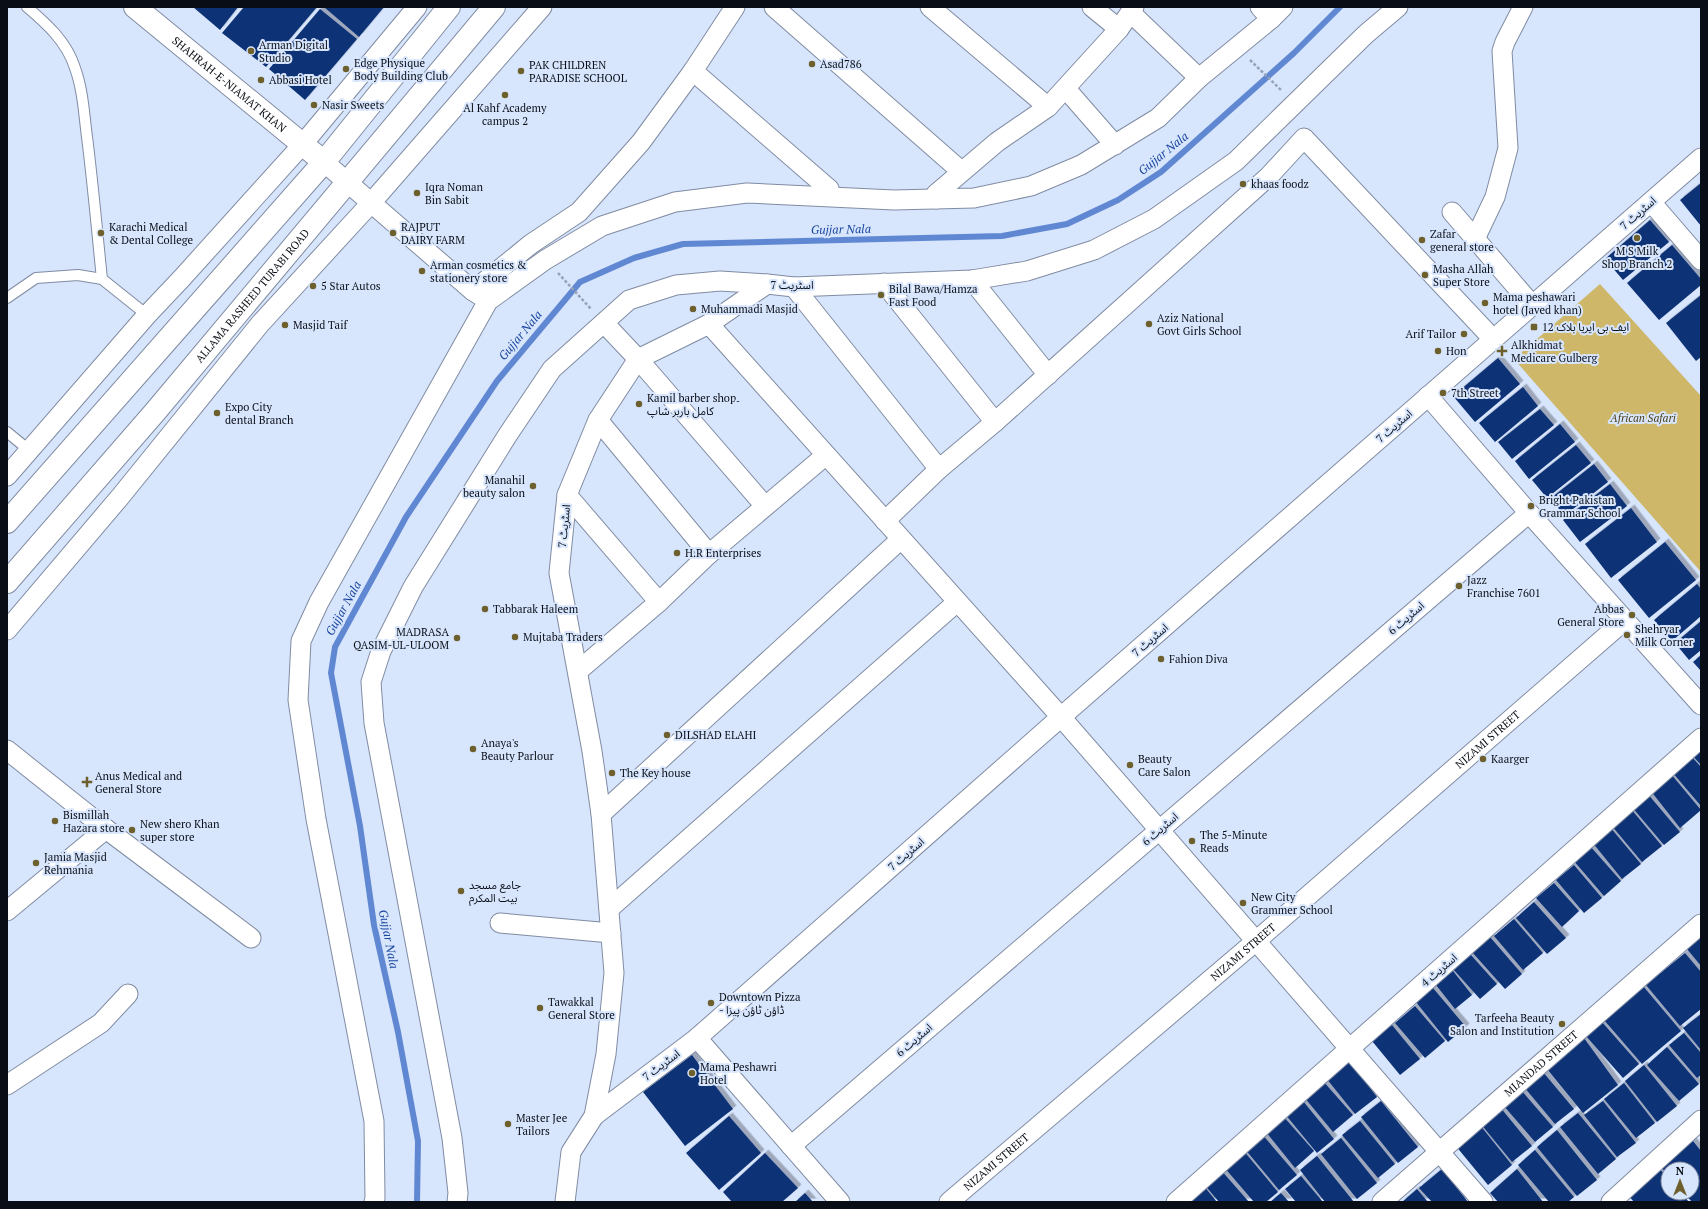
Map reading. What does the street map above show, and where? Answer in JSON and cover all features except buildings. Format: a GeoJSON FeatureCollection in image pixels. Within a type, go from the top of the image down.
{"type":"FeatureCollection","features":[{"type":"Feature","properties":{"kind":"main road","name":"SHAHRAH-E-NIAMAT KHAN"},"geometry":{"type":"LineString","coordinates":[[135,7],[324,162]]}},
{"type":"Feature","properties":{"kind":"main road"},"geometry":{"type":"LineString","coordinates":[[7,522],[324,162],[449,7]]}},
{"type":"Feature","properties":{"kind":"main road","name":"ALLAMA RASHEED TURABI ROAD"},"geometry":{"type":"LineString","coordinates":[[7,582],[155,412],[494,7]]}},
{"type":"Feature","properties":{"kind":"street"},"geometry":{"type":"LineString","coordinates":[[7,476],[147,315],[302,145],[417,7]]}},
{"type":"Feature","properties":{"kind":"street"},"geometry":{"type":"LineString","coordinates":[[7,630],[120,497],[260,324],[371,203],[542,7]]}},
{"type":"Feature","properties":{"kind":"street"},"geometry":{"type":"LineString","coordinates":[[374,1202],[374,1121],[316,819],[298,700],[301,641],[319,602],[481,296],[531,244],[579,212],[641,142],[693,71],[735,7]]}},
{"type":"Feature","properties":{"kind":"street"},"geometry":{"type":"LineString","coordinates":[[774,7],[961,172]]}},
{"type":"Feature","properties":{"kind":"street"},"geometry":{"type":"LineString","coordinates":[[930,7],[1048,107]]}},
{"type":"Feature","properties":{"kind":"street"},"geometry":{"type":"LineString","coordinates":[[1092,7],[1119,29]]}},
{"type":"Feature","properties":{"kind":"street","name":"اسٹریٹ 7"},"geometry":{"type":"LineString","coordinates":[[594,1116],[606,1054],[614,974],[601,814],[592,751],[559,573],[568,494],[598,420],[638,359],[709,324],[767,284],[794,287],[972,280],[1027,271],[1094,250],[1161,215],[1236,161],[1366,34],[1398,7]]}},
{"type":"Feature","properties":{"kind":"street"},"geometry":{"type":"LineString","coordinates":[[1475,239],[1495,197],[1508,148],[1502,51],[1523,7]]}},
{"type":"Feature","properties":{"kind":"street"},"geometry":{"type":"LineString","coordinates":[[936,199],[936,194],[997,142],[1048,107],[1119,29],[1133,10],[1200,78]]}},
{"type":"Feature","properties":{"kind":"street"},"geometry":{"type":"LineString","coordinates":[[481,296],[602,226],[675,202],[747,194],[828,196],[894,200],[974,198],[1031,186],[1081,165],[1158,118],[1271,11]]}},
{"type":"Feature","properties":{"kind":"street"},"geometry":{"type":"LineString","coordinates":[[693,71],[829,189],[828,196]]}},
{"type":"Feature","properties":{"kind":"street"},"geometry":{"type":"LineString","coordinates":[[1066,88],[1115,145]]}},
{"type":"Feature","properties":{"kind":"street"},"geometry":{"type":"LineString","coordinates":[[885,521],[939,469],[995,422],[1270,176],[1304,138],[1493,339]]}},
{"type":"Feature","properties":{"kind":"street","name":"اسٹریٹ 7"},"geometry":{"type":"LineString","coordinates":[[565,1202],[571,1152],[594,1116],[698,1038],[1062,717],[1701,158]]}},
{"type":"Feature","properties":{"kind":"street"},"geometry":{"type":"LineString","coordinates":[[324,162],[481,296]]}},
{"type":"Feature","properties":{"kind":"street"},"geometry":{"type":"LineString","coordinates":[[1651,202],[1701,260]]}},
{"type":"Feature","properties":{"kind":"street"},"geometry":{"type":"LineString","coordinates":[[1452,212],[1532,305]]}},
{"type":"Feature","properties":{"kind":"street"},"geometry":{"type":"LineString","coordinates":[[531,244],[545,260]]}},
{"type":"Feature","properties":{"kind":"street"},"geometry":{"type":"LineString","coordinates":[[972,280],[1048,375]]}},
{"type":"Feature","properties":{"kind":"street"},"geometry":{"type":"LineString","coordinates":[[457,1202],[458,1193],[452,1138],[374,723],[371,682],[381,651],[413,587],[507,436],[552,369],[598,317],[629,300],[676,285],[720,281],[767,284]]}},
{"type":"Feature","properties":{"kind":"street"},"geometry":{"type":"LineString","coordinates":[[884,283],[995,422]]}},
{"type":"Feature","properties":{"kind":"street"},"geometry":{"type":"LineString","coordinates":[[794,287],[939,469]]}},
{"type":"Feature","properties":{"kind":"street"},"geometry":{"type":"LineString","coordinates":[[598,317],[638,359],[765,506]]}},
{"type":"Feature","properties":{"kind":"street"},"geometry":{"type":"LineString","coordinates":[[709,324],[1062,717],[1483,1202]]}},
{"type":"Feature","properties":{"kind":"street"},"geometry":{"type":"LineString","coordinates":[[1428,396],[1529,513],[1701,705]]}},
{"type":"Feature","properties":{"kind":"street"},"geometry":{"type":"LineString","coordinates":[[598,420],[709,554]]}},
{"type":"Feature","properties":{"kind":"street"},"geometry":{"type":"LineString","coordinates":[[578,671],[659,602],[709,554],[826,455]]}},
{"type":"Feature","properties":{"kind":"street"},"geometry":{"type":"LineString","coordinates":[[568,494],[659,602]]}},
{"type":"Feature","properties":{"kind":"street","name":"اسٹریٹ 6"},"geometry":{"type":"LineString","coordinates":[[791,1146],[1529,513]]}},
{"type":"Feature","properties":{"kind":"street"},"geometry":{"type":"LineString","coordinates":[[601,814],[901,539]]}},
{"type":"Feature","properties":{"kind":"street"},"geometry":{"type":"LineString","coordinates":[[609,909],[958,602]]}},
{"type":"Feature","properties":{"kind":"street","name":"NIZAMI STREET"},"geometry":{"type":"LineString","coordinates":[[949,1202],[1256,941],[1625,620]]}},
{"type":"Feature","properties":{"kind":"street","name":"اسٹریٹ 4"},"geometry":{"type":"LineString","coordinates":[[1176,1202],[1701,738]]}},
{"type":"Feature","properties":{"kind":"street"},"geometry":{"type":"LineString","coordinates":[[7,750],[106,829],[251,938]]}},
{"type":"Feature","properties":{"kind":"street"},"geometry":{"type":"LineString","coordinates":[[7,911],[106,829]]}},
{"type":"Feature","properties":{"kind":"street"},"geometry":{"type":"LineString","coordinates":[[500,923],[611,933]]}},
{"type":"Feature","properties":{"kind":"street","name":"MIANDAD STREET"},"geometry":{"type":"LineString","coordinates":[[1382,1202],[1701,924]]}},
{"type":"Feature","properties":{"kind":"street"},"geometry":{"type":"LineString","coordinates":[[7,1085],[101,1023],[128,994]]}},
{"type":"Feature","properties":{"kind":"street"},"geometry":{"type":"LineString","coordinates":[[698,1038],[840,1202]]}},
{"type":"Feature","properties":{"kind":"street"},"geometry":{"type":"LineString","coordinates":[[1611,1202],[1701,1120]]}},
{"type":"Feature","properties":{"kind":"lane"},"geometry":{"type":"LineString","coordinates":[[27,7],[48,24],[62,42],[75,67],[82,95],[102,279]]}},
{"type":"Feature","properties":{"kind":"lane"},"geometry":{"type":"LineString","coordinates":[[7,298],[36,278],[78,275],[102,279],[147,315]]}},
{"type":"Feature","properties":{"kind":"lane"},"geometry":{"type":"LineString","coordinates":[[7,432],[30,451]]}},
{"type":"Feature","properties":{"kind":"path"},"geometry":{"type":"LineString","coordinates":[[1256,66],[1284,93]]}},
{"type":"Feature","properties":{"kind":"path"},"geometry":{"type":"LineString","coordinates":[[562,277],[598,317]]}},
{"type":"Feature","properties":{"kind":"green space","name":"African Safari"},"geometry":{"type":"Polygon","coordinates":[[[1600,284],[1701,396],[1701,572],[1514,359],[1600,284]]]}},
{"type":"Feature","properties":{"kind":"waterway","name":"Gujjar Nala"},"geometry":{"type":"LineString","coordinates":[[417,1202],[418,1141],[398,1032],[374,925],[360,826],[331,673],[335,647],[406,517],[497,381],[580,282],[634,258],[683,244],[1002,236],[1067,224],[1118,200],[1161,172],[1294,53],[1340,7]]}},
{"type":"Feature","properties":{"kind":"place","name":"Arman Digital Studio"},"geometry":{"type":"Point","coordinates":[251,51]}},
{"type":"Feature","properties":{"kind":"place","name":"Asad786"},"geometry":{"type":"Point","coordinates":[812,64]}},
{"type":"Feature","properties":{"kind":"place","name":"Edge Physique Body Building Club"},"geometry":{"type":"Point","coordinates":[346,69]}},
{"type":"Feature","properties":{"kind":"place","name":"PAK CHILDREN PARADISE SCHOOL"},"geometry":{"type":"Point","coordinates":[521,71]}},
{"type":"Feature","properties":{"kind":"place","name":"Abbasi Hotel"},"geometry":{"type":"Point","coordinates":[261,80]}},
{"type":"Feature","properties":{"kind":"place","name":"Al Kahf Academy campus 2"},"geometry":{"type":"Point","coordinates":[505,95]}},
{"type":"Feature","properties":{"kind":"place","name":"Nasir Sweets"},"geometry":{"type":"Point","coordinates":[314,105]}},
{"type":"Feature","properties":{"kind":"place","name":"khaas foodz"},"geometry":{"type":"Point","coordinates":[1243,184]}},
{"type":"Feature","properties":{"kind":"place","name":"Iqra Noman Bin Sabit"},"geometry":{"type":"Point","coordinates":[417,193]}},
{"type":"Feature","properties":{"kind":"place","name":"Karachi Medical & Dental College"},"geometry":{"type":"Point","coordinates":[101,233]}},
{"type":"Feature","properties":{"kind":"place","name":"RAJPUT DAIRY FARM"},"geometry":{"type":"Point","coordinates":[393,233]}},
{"type":"Feature","properties":{"kind":"place","name":"M S Milk Shop Branch 2"},"geometry":{"type":"Point","coordinates":[1637,238]}},
{"type":"Feature","properties":{"kind":"place","name":"Zafar general store"},"geometry":{"type":"Point","coordinates":[1422,240]}},
{"type":"Feature","properties":{"kind":"place","name":"Arman cosmetics & stationery store"},"geometry":{"type":"Point","coordinates":[422,271]}},
{"type":"Feature","properties":{"kind":"place","name":"Masha Allah Super Store"},"geometry":{"type":"Point","coordinates":[1425,275]}},
{"type":"Feature","properties":{"kind":"place","name":"5 Star Autos"},"geometry":{"type":"Point","coordinates":[313,286]}},
{"type":"Feature","properties":{"kind":"place","name":"Bilal Bawa/Hamza Fast Food"},"geometry":{"type":"Point","coordinates":[881,295]}},
{"type":"Feature","properties":{"kind":"place","name":"Mama peshawari hotel (Javed khan)"},"geometry":{"type":"Point","coordinates":[1485,303]}},
{"type":"Feature","properties":{"kind":"place","name":"Muhammadi Masjid"},"geometry":{"type":"Point","coordinates":[693,309]}},
{"type":"Feature","properties":{"kind":"place","name":"Aziz National Govt Girls School"},"geometry":{"type":"Point","coordinates":[1149,324]}},
{"type":"Feature","properties":{"kind":"place","name":"Masjid Taif"},"geometry":{"type":"Point","coordinates":[285,325]}},
{"type":"Feature","properties":{"kind":"place","name":"ایف بی ایریا بلاک 12"},"geometry":{"type":"Point","coordinates":[1534,327]}},
{"type":"Feature","properties":{"kind":"place","name":"Arif Tailor"},"geometry":{"type":"Point","coordinates":[1464,334]}},
{"type":"Feature","properties":{"kind":"place","name":"Hon"},"geometry":{"type":"Point","coordinates":[1438,351]}},
{"type":"Feature","properties":{"kind":"place","name":"Alkhidmat Medicare Gulberg"},"geometry":{"type":"Point","coordinates":[1502,351]}},
{"type":"Feature","properties":{"kind":"place","name":"7th Street"},"geometry":{"type":"Point","coordinates":[1443,393]}},
{"type":"Feature","properties":{"kind":"place","name":"Kamil barber shop۔ کامل باربر شاپ"},"geometry":{"type":"Point","coordinates":[639,404]}},
{"type":"Feature","properties":{"kind":"place","name":"Expo City dental Branch"},"geometry":{"type":"Point","coordinates":[217,413]}},
{"type":"Feature","properties":{"kind":"place","name":"Manahil beauty salon"},"geometry":{"type":"Point","coordinates":[533,486]}},
{"type":"Feature","properties":{"kind":"place","name":"Bright Pakistan Grammar School"},"geometry":{"type":"Point","coordinates":[1531,506]}},
{"type":"Feature","properties":{"kind":"place","name":"H.R Enterprises"},"geometry":{"type":"Point","coordinates":[677,553]}},
{"type":"Feature","properties":{"kind":"place","name":"Jazz Franchise 7601"},"geometry":{"type":"Point","coordinates":[1459,586]}},
{"type":"Feature","properties":{"kind":"place","name":"Tabbarak Haleem"},"geometry":{"type":"Point","coordinates":[485,609]}},
{"type":"Feature","properties":{"kind":"place","name":"Abbas General Store"},"geometry":{"type":"Point","coordinates":[1632,615]}},
{"type":"Feature","properties":{"kind":"place","name":"Shehryar Milk Corner"},"geometry":{"type":"Point","coordinates":[1627,635]}},
{"type":"Feature","properties":{"kind":"place","name":"Mujtaba Traders"},"geometry":{"type":"Point","coordinates":[515,637]}},
{"type":"Feature","properties":{"kind":"place","name":"MADRASA QASIM-UL-ULOOM"},"geometry":{"type":"Point","coordinates":[457,638]}},
{"type":"Feature","properties":{"kind":"place","name":"Fahion Diva"},"geometry":{"type":"Point","coordinates":[1161,659]}},
{"type":"Feature","properties":{"kind":"place","name":"DILSHAD ELAHI"},"geometry":{"type":"Point","coordinates":[667,735]}},
{"type":"Feature","properties":{"kind":"place","name":"Anaya's Beauty Parlour"},"geometry":{"type":"Point","coordinates":[473,749]}},
{"type":"Feature","properties":{"kind":"place","name":"Kaarger"},"geometry":{"type":"Point","coordinates":[1483,759]}},
{"type":"Feature","properties":{"kind":"place","name":"Beauty Care Salon"},"geometry":{"type":"Point","coordinates":[1130,765]}},
{"type":"Feature","properties":{"kind":"place","name":"The Key house"},"geometry":{"type":"Point","coordinates":[612,773]}},
{"type":"Feature","properties":{"kind":"place","name":"Anus Medical and General Store"},"geometry":{"type":"Point","coordinates":[87,782]}},
{"type":"Feature","properties":{"kind":"place","name":"Bismillah Hazara store"},"geometry":{"type":"Point","coordinates":[55,821]}},
{"type":"Feature","properties":{"kind":"place","name":"New shero Khan super store"},"geometry":{"type":"Point","coordinates":[132,830]}},
{"type":"Feature","properties":{"kind":"place","name":"The 5-Minute Reads"},"geometry":{"type":"Point","coordinates":[1192,841]}},
{"type":"Feature","properties":{"kind":"place","name":"Jamia Masjid Rehmania"},"geometry":{"type":"Point","coordinates":[36,863]}},
{"type":"Feature","properties":{"kind":"place","name":"جامع مسجد بیت المکرم"},"geometry":{"type":"Point","coordinates":[461,891]}},
{"type":"Feature","properties":{"kind":"place","name":"New City Grammer School"},"geometry":{"type":"Point","coordinates":[1243,903]}},
{"type":"Feature","properties":{"kind":"place","name":"Downtown Pizza - ڈاؤن ٹاؤن پیزا"},"geometry":{"type":"Point","coordinates":[711,1003]}},
{"type":"Feature","properties":{"kind":"place","name":"Tawakkal General Store"},"geometry":{"type":"Point","coordinates":[540,1008]}},
{"type":"Feature","properties":{"kind":"place","name":"Tarfeeha Beauty Salon and Institution"},"geometry":{"type":"Point","coordinates":[1562,1024]}},
{"type":"Feature","properties":{"kind":"place","name":"Mama Peshawri Hotel"},"geometry":{"type":"Point","coordinates":[692,1073]}},
{"type":"Feature","properties":{"kind":"place","name":"Master Jee Tailors"},"geometry":{"type":"Point","coordinates":[508,1124]}}]}
